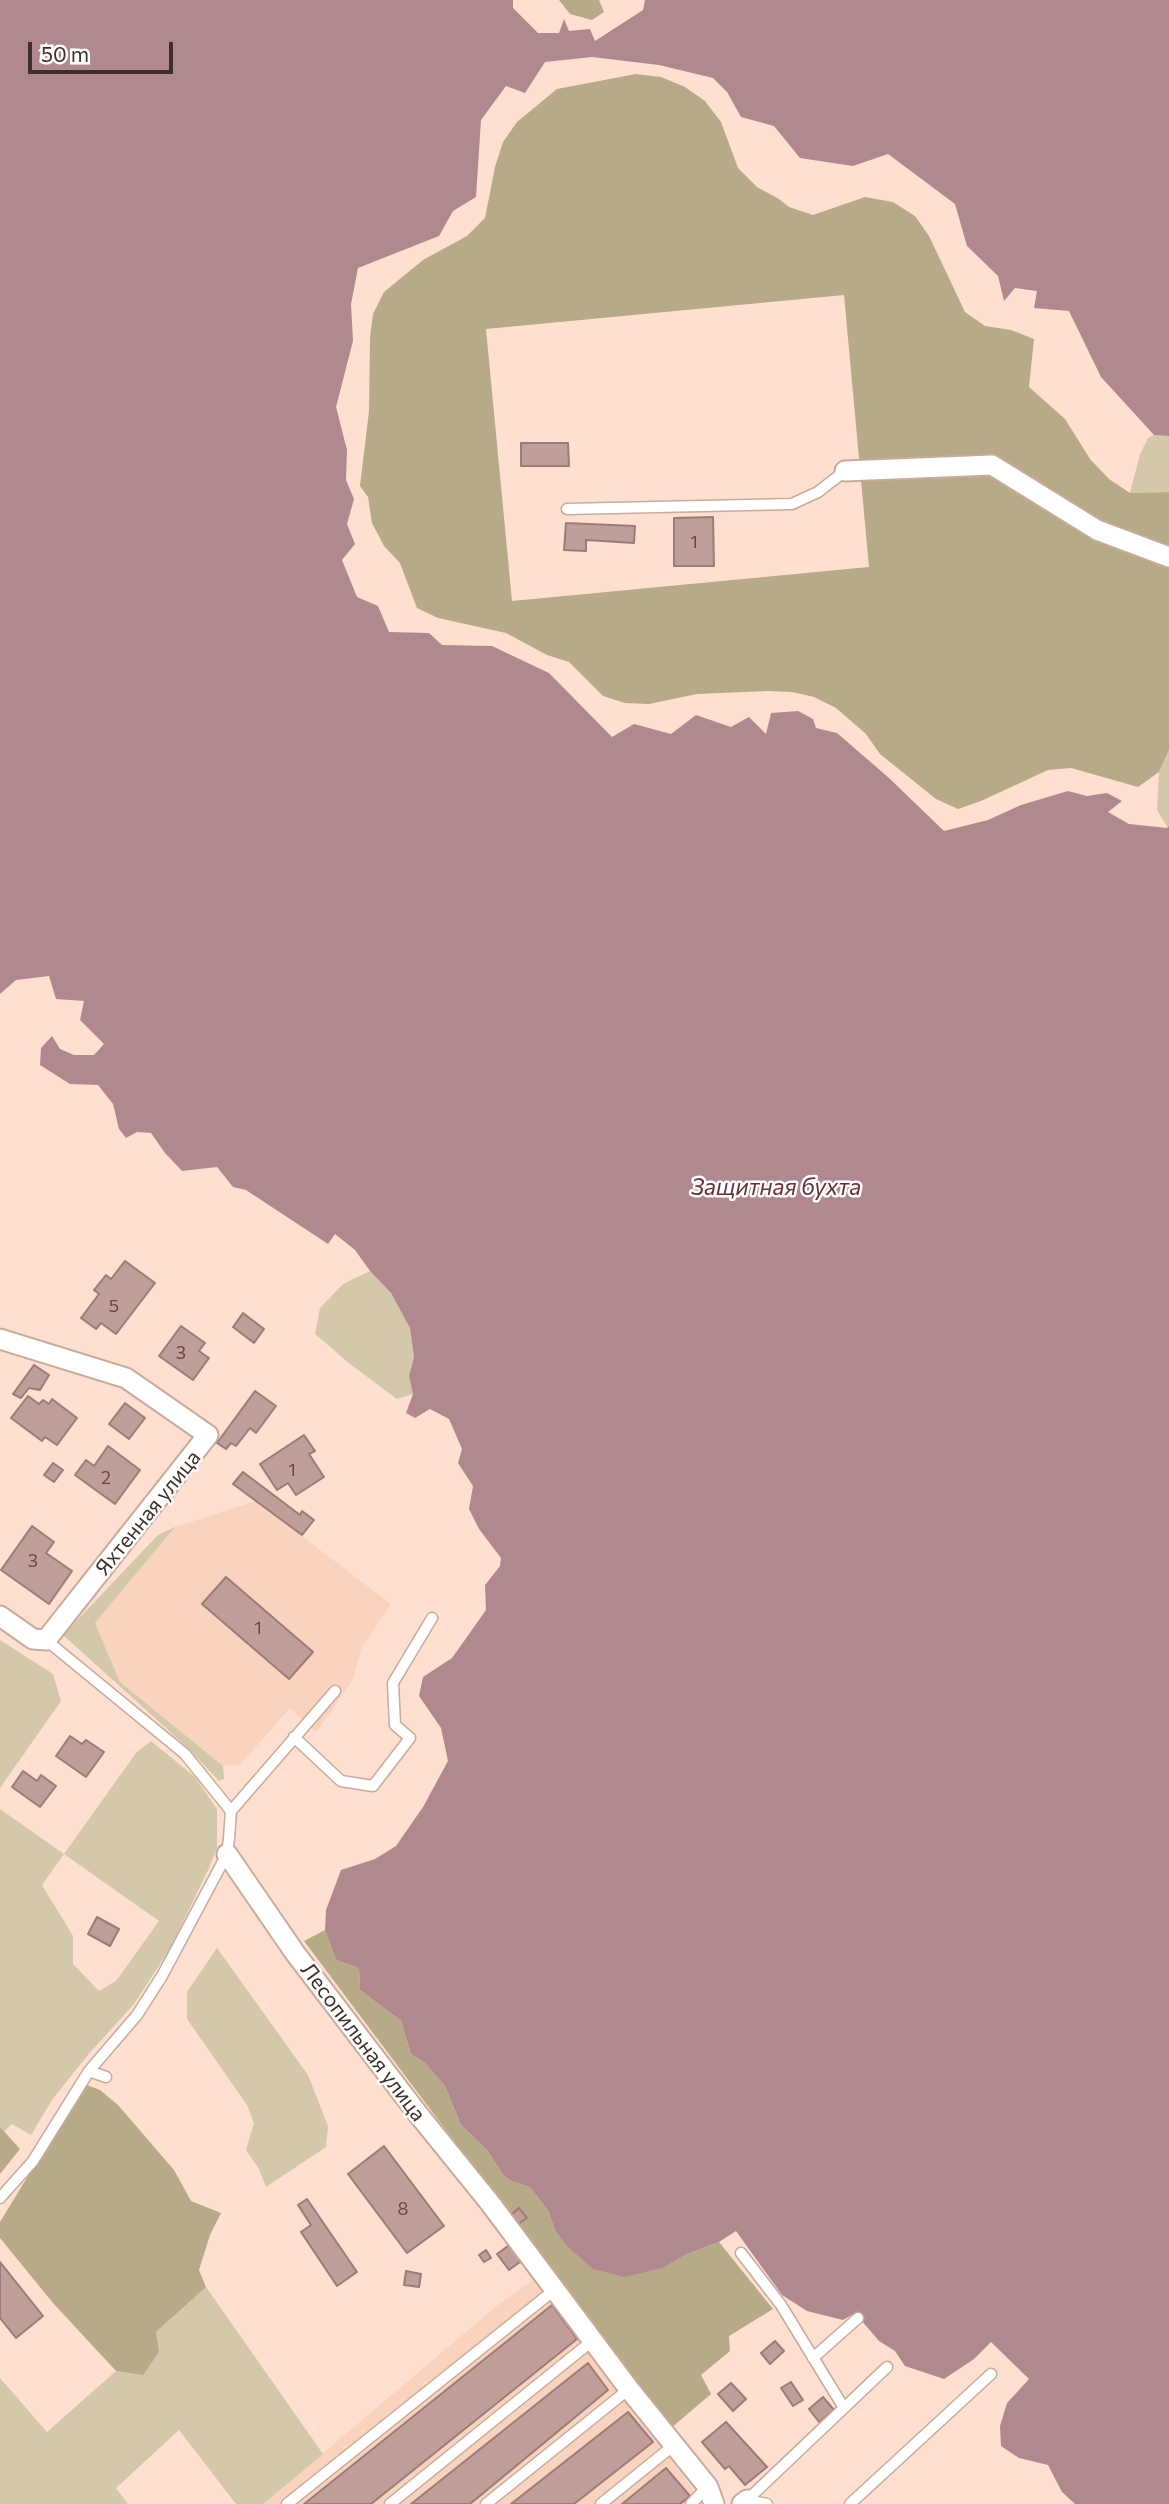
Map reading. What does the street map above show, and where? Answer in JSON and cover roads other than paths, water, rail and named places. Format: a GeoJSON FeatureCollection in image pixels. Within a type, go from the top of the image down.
{"type":"FeatureCollection","features":[{"type":"Feature","properties":{"kind":"street"},"geometry":{"type":"LineString","coordinates":[[845,471],[992,465],[1097,530],[1169,557]]}},
{"type":"Feature","properties":{"kind":"street","name":"Яхтенная улица"},"geometry":{"type":"LineString","coordinates":[[0,1339],[126,1378],[208,1435],[46,1640]]}},
{"type":"Feature","properties":{"kind":"street"},"geometry":{"type":"LineString","coordinates":[[0,1616],[33,1639],[46,1640]]}},
{"type":"Feature","properties":{"kind":"street","name":"Лесопильная улица"},"geometry":{"type":"LineString","coordinates":[[227,1854],[295,1953],[490,2203],[629,2389],[712,2490]]}},
{"type":"Feature","properties":{"kind":"lane"},"geometry":{"type":"LineString","coordinates":[[567,509],[792,504],[818,492],[845,471]]}},
{"type":"Feature","properties":{"kind":"lane"},"geometry":{"type":"LineString","coordinates":[[294,1737],[341,1781],[373,1786],[410,1738],[395,1725],[393,1683],[432,1618]]}},
{"type":"Feature","properties":{"kind":"lane"},"geometry":{"type":"LineString","coordinates":[[46,1640],[185,1754],[231,1811]]}},
{"type":"Feature","properties":{"kind":"lane"},"geometry":{"type":"LineString","coordinates":[[0,2198],[33,2161],[89,2071],[137,2015],[162,1976],[227,1854],[231,1811],[335,1691]]}},
{"type":"Feature","properties":{"kind":"lane"},"geometry":{"type":"LineString","coordinates":[[89,2071],[106,2077]]}},
{"type":"Feature","properties":{"kind":"lane"},"geometry":{"type":"LineString","coordinates":[[741,2253],[781,2305],[844,2408]]}},
{"type":"Feature","properties":{"kind":"lane"},"geometry":{"type":"LineString","coordinates":[[287,2504],[554,2291]]}},
{"type":"Feature","properties":{"kind":"lane"},"geometry":{"type":"LineString","coordinates":[[813,2358],[858,2318]]}},
{"type":"Feature","properties":{"kind":"lane"},"geometry":{"type":"LineString","coordinates":[[390,2504],[593,2341]]}},
{"type":"Feature","properties":{"kind":"lane"},"geometry":{"type":"LineString","coordinates":[[745,2502],[887,2367]]}},
{"type":"Feature","properties":{"kind":"lane"},"geometry":{"type":"LineString","coordinates":[[850,2504],[991,2374]]}},
{"type":"Feature","properties":{"kind":"lane"},"geometry":{"type":"LineString","coordinates":[[486,2504],[629,2389]]}},
{"type":"Feature","properties":{"kind":"lane"},"geometry":{"type":"LineString","coordinates":[[601,2504],[674,2445]]}},
{"type":"Feature","properties":{"kind":"lane"},"geometry":{"type":"LineString","coordinates":[[691,2504],[712,2490]]}},
{"type":"Feature","properties":{"kind":"lane"},"geometry":{"type":"LineString","coordinates":[[745,2502],[767,2504]]}},
{"type":"Feature","properties":{"kind":"water","name":"Защитная бухта"},"geometry":{"type":"Polygon","coordinates":[[[0,0],[513,0],[513,8],[538,33],[559,33],[564,19],[569,31],[590,29],[595,41],[643,10],[645,0],[1169,0],[1169,436],[1154,435],[1101,377],[1069,311],[1034,308],[1037,291],[1015,288],[1004,301],[998,276],[967,246],[955,204],[888,154],[853,166],[800,158],[774,126],[741,117],[727,92],[713,78],[659,65],[592,57],[545,62],[525,93],[506,86],[481,120],[476,197],[453,211],[439,236],[358,268],[351,304],[353,341],[336,407],[347,450],[346,480],[354,499],[347,524],[355,544],[342,560],[357,597],[378,606],[389,632],[429,633],[442,645],[492,646],[549,673],[612,737],[634,724],[671,734],[696,715],[731,727],[749,717],[766,734],[771,713],[798,711],[813,719],[816,728],[837,733],[944,831],[988,820],[1021,805],[1068,791],[1087,796],[1107,793],[1122,801],[1108,812],[1129,824],[1169,826],[1169,2504],[1075,2504],[1062,2492],[1048,2465],[1019,2458],[1001,2446],[1000,2426],[1007,2403],[1029,2379],[991,2342],[974,2359],[944,2379],[905,2366],[895,2351],[879,2341],[855,2313],[843,2320],[807,2311],[782,2295],[736,2231],[719,2242],[687,2254],[662,2268],[625,2277],[593,2269],[568,2247],[555,2230],[548,2211],[530,2187],[504,2176],[487,2150],[461,2125],[445,2086],[425,2063],[411,2054],[401,2021],[360,1990],[359,1968],[336,1960],[325,1930],[326,1910],[341,1870],[375,1859],[396,1846],[423,1807],[448,1761],[441,1728],[419,1696],[423,1677],[452,1658],[486,1610],[485,1585],[500,1566],[501,1558],[479,1529],[469,1509],[473,1486],[458,1463],[462,1449],[449,1419],[430,1409],[415,1418],[406,1413],[413,1394],[409,1376],[414,1357],[410,1328],[391,1293],[355,1250],[335,1234],[328,1244],[246,1190],[233,1187],[217,1167],[182,1171],[151,1133],[137,1132],[126,1138],[119,1129],[113,1104],[98,1085],[70,1084],[40,1065],[41,1048],[52,1036],[60,1049],[74,1055],[94,1055],[104,1044],[80,1020],[84,1001],[56,999],[49,976],[16,980],[0,994],[0,0]]]}}]}
